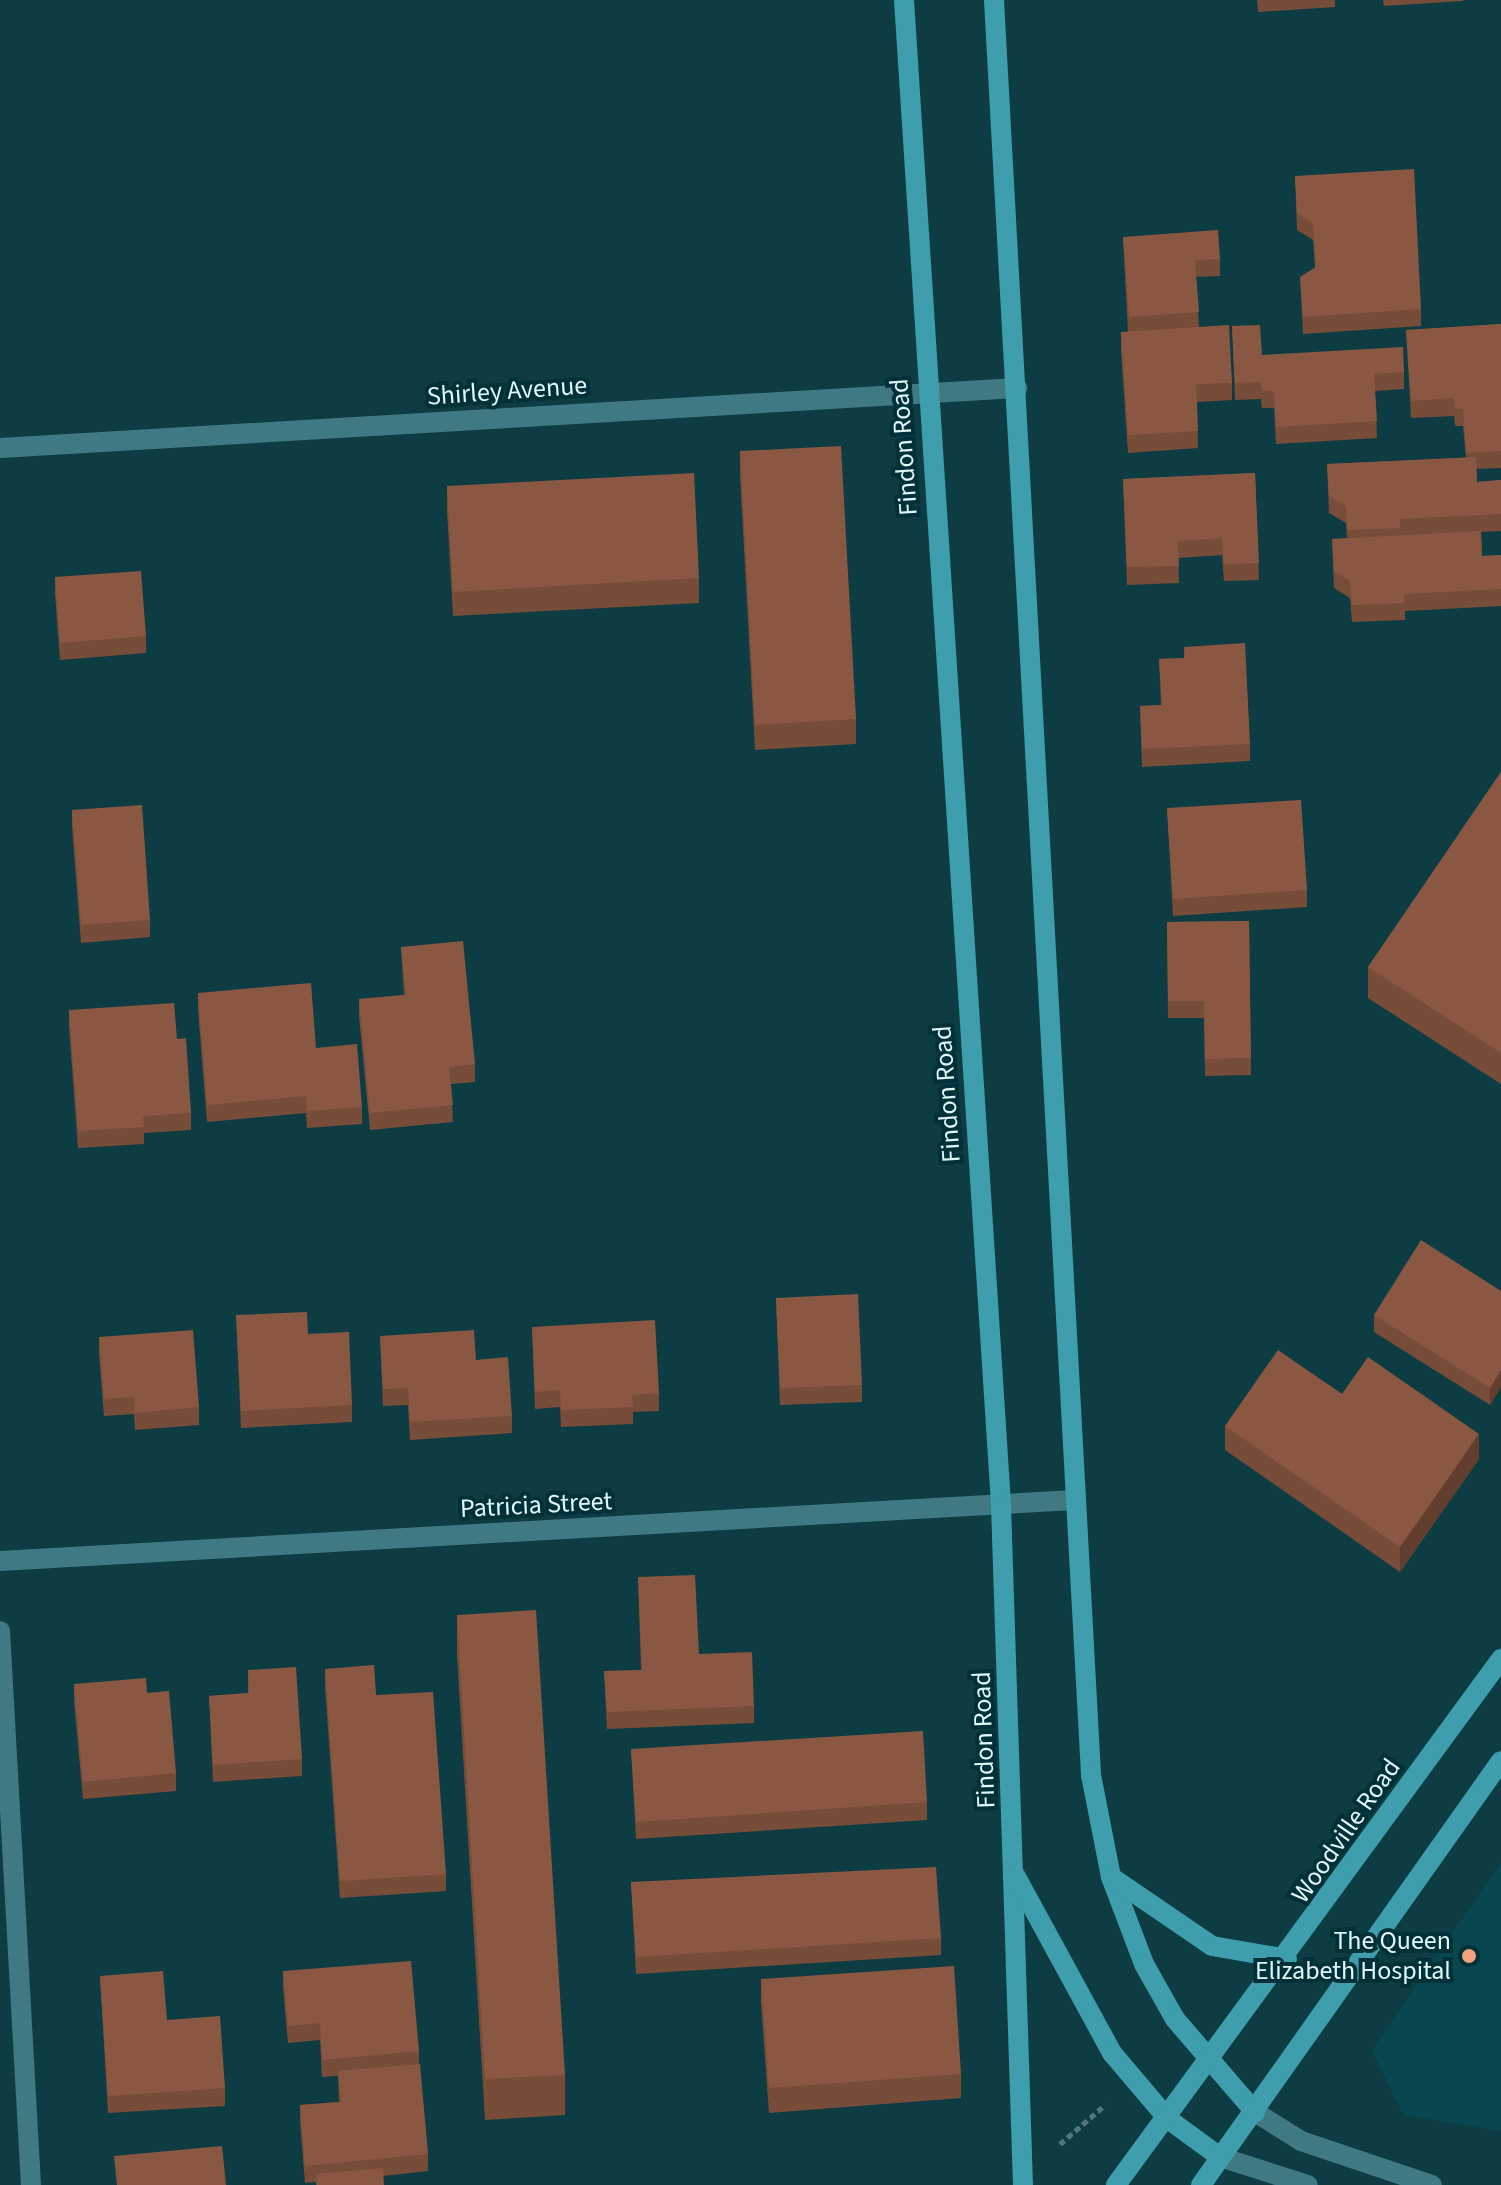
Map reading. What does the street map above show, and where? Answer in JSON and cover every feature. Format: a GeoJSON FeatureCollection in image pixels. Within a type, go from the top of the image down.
{"type":"FeatureCollection","features":[{"type":"Feature","properties":{"kind":"main road","name":"Findon Road"},"geometry":{"type":"LineString","coordinates":[[904,0],[926,393],[1001,1505],[1015,1875],[1011,1965],[1023,2185]]}},
{"type":"Feature","properties":{"kind":"main road"},"geometry":{"type":"LineString","coordinates":[[994,0],[1091,1775],[1111,1877],[1168,2010],[1210,2063],[1255,2112]]}},
{"type":"Feature","properties":{"kind":"main road","name":"Woodville Road"},"geometry":{"type":"LineString","coordinates":[[1116,2185],[1287,1959],[1501,1659]]}},
{"type":"Feature","properties":{"kind":"main road"},"geometry":{"type":"LineString","coordinates":[[1201,2185],[1501,1761]]}},
{"type":"Feature","properties":{"kind":"main road"},"geometry":{"type":"LineString","coordinates":[[1015,1875],[1112,2053],[1168,2119],[1220,2157]]}},
{"type":"Feature","properties":{"kind":"main road"},"geometry":{"type":"LineString","coordinates":[[1111,1877],[1212,1946],[1287,1959]]}},
{"type":"Feature","properties":{"kind":"street","name":"Shirley Avenue"},"geometry":{"type":"LineString","coordinates":[[0,448],[1017,388]]}},
{"type":"Feature","properties":{"kind":"street","name":"Patricia Street"},"geometry":{"type":"LineString","coordinates":[[0,1561],[1074,1500]]}},
{"type":"Feature","properties":{"kind":"street"},"geometry":{"type":"LineString","coordinates":[[0,1631],[31,2185]]}},
{"type":"Feature","properties":{"kind":"street"},"geometry":{"type":"LineString","coordinates":[[1255,2112],[1301,2141],[1432,2185]]}},
{"type":"Feature","properties":{"kind":"street"},"geometry":{"type":"LineString","coordinates":[[1220,2157],[1308,2185]]}},
{"type":"Feature","properties":{"kind":"path"},"geometry":{"type":"LineString","coordinates":[[1054,2149],[1105,2105]]}},
{"type":"Feature","properties":{"kind":"shaded area","name":"The Queen Elizabeth Hospital"},"geometry":{"type":"Polygon","coordinates":[[[1501,1862],[1501,2131],[1403,2115],[1372,2050],[1501,1862]]]}},
{"type":"Feature","properties":{"kind":"building"},"geometry":{"type":"Polygon","coordinates":[[[1414,169],[1421,309],[1303,317],[1300,277],[1316,267],[1313,223],[1297,213],[1295,176],[1414,169]]]}},
{"type":"Feature","properties":{"kind":"building"},"geometry":{"type":"Polygon","coordinates":[[[1218,230],[1220,259],[1195,260],[1199,312],[1129,317],[1123,237],[1218,230]]]}},
{"type":"Feature","properties":{"kind":"building"},"geometry":{"type":"Polygon","coordinates":[[[1501,324],[1501,451],[1466,453],[1463,409],[1455,409],[1454,398],[1411,401],[1406,330],[1501,324]]]}},
{"type":"Feature","properties":{"kind":"building"},"geometry":{"type":"Polygon","coordinates":[[[1229,325],[1232,383],[1196,384],[1198,431],[1128,435],[1121,332],[1229,325]]]}},
{"type":"Feature","properties":{"kind":"building"},"geometry":{"type":"Polygon","coordinates":[[[1260,325],[1262,355],[1403,347],[1404,372],[1374,374],[1377,421],[1276,427],[1274,391],[1262,391],[1261,382],[1235,383],[1232,326],[1260,325]]]}},
{"type":"Feature","properties":{"kind":"building"},"geometry":{"type":"Polygon","coordinates":[[[841,446],[856,719],[755,725],[740,451],[841,446]]]}},
{"type":"Feature","properties":{"kind":"building"},"geometry":{"type":"Polygon","coordinates":[[[1476,457],[1477,482],[1501,480],[1501,514],[1400,519],[1400,528],[1347,530],[1346,506],[1329,496],[1327,464],[1476,457]]]}},
{"type":"Feature","properties":{"kind":"building"},"geometry":{"type":"Polygon","coordinates":[[[694,473],[699,578],[453,592],[447,486],[694,473]]]}},
{"type":"Feature","properties":{"kind":"building"},"geometry":{"type":"Polygon","coordinates":[[[1255,473],[1259,563],[1224,564],[1222,538],[1178,541],[1179,566],[1127,567],[1123,479],[1255,473]]]}},
{"type":"Feature","properties":{"kind":"building"},"geometry":{"type":"Polygon","coordinates":[[[1481,531],[1482,556],[1501,555],[1501,589],[1404,594],[1405,603],[1352,605],[1350,581],[1334,571],[1332,539],[1481,531]]]}},
{"type":"Feature","properties":{"kind":"building"},"geometry":{"type":"Polygon","coordinates":[[[141,571],[146,636],[60,643],[55,577],[141,571]]]}},
{"type":"Feature","properties":{"kind":"building"},"geometry":{"type":"Polygon","coordinates":[[[1245,643],[1250,744],[1142,749],[1140,706],[1162,705],[1159,659],[1185,658],[1184,647],[1245,643]]]}},
{"type":"Feature","properties":{"kind":"building"},"geometry":{"type":"Polygon","coordinates":[[[1501,772],[1501,1053],[1368,967],[1501,772]]]}},
{"type":"Feature","properties":{"kind":"building"},"geometry":{"type":"Polygon","coordinates":[[[1301,800],[1307,890],[1173,899],[1167,808],[1301,800]]]}},
{"type":"Feature","properties":{"kind":"building"},"geometry":{"type":"Polygon","coordinates":[[[142,805],[150,920],[81,925],[72,810],[142,805]]]}},
{"type":"Feature","properties":{"kind":"building"},"geometry":{"type":"Polygon","coordinates":[[[1249,921],[1251,1058],[1205,1059],[1204,1001],[1168,1001],[1167,922],[1249,921]]]}},
{"type":"Feature","properties":{"kind":"building"},"geometry":{"type":"Polygon","coordinates":[[[463,941],[475,1064],[449,1067],[453,1105],[370,1113],[359,999],[406,995],[401,947],[463,941]]]}},
{"type":"Feature","properties":{"kind":"building"},"geometry":{"type":"Polygon","coordinates":[[[311,983],[316,1048],[357,1044],[362,1107],[307,1111],[306,1096],[207,1105],[198,993],[311,983]]]}},
{"type":"Feature","properties":{"kind":"building"},"geometry":{"type":"Polygon","coordinates":[[[174,1003],[177,1039],[186,1038],[191,1113],[143,1116],[144,1127],[78,1131],[69,1010],[174,1003]]]}},
{"type":"Feature","properties":{"kind":"building"},"geometry":{"type":"Polygon","coordinates":[[[1421,1240],[1501,1291],[1501,1370],[1490,1388],[1374,1315],[1421,1240]]]}},
{"type":"Feature","properties":{"kind":"building"},"geometry":{"type":"Polygon","coordinates":[[[858,1294],[862,1385],[780,1388],[776,1298],[858,1294]]]}},
{"type":"Feature","properties":{"kind":"building"},"geometry":{"type":"Polygon","coordinates":[[[307,1312],[308,1334],[349,1332],[352,1405],[241,1411],[236,1315],[307,1312]]]}},
{"type":"Feature","properties":{"kind":"building"},"geometry":{"type":"Polygon","coordinates":[[[655,1320],[659,1393],[632,1395],[633,1407],[561,1410],[560,1390],[535,1392],[532,1327],[655,1320]]]}},
{"type":"Feature","properties":{"kind":"building"},"geometry":{"type":"Polygon","coordinates":[[[193,1330],[199,1407],[135,1413],[134,1397],[104,1399],[99,1337],[193,1330]]]}},
{"type":"Feature","properties":{"kind":"building"},"geometry":{"type":"Polygon","coordinates":[[[474,1330],[476,1360],[508,1357],[512,1416],[410,1422],[408,1388],[383,1389],[380,1336],[474,1330]]]}},
{"type":"Feature","properties":{"kind":"building"},"geometry":{"type":"Polygon","coordinates":[[[1278,1350],[1342,1394],[1368,1357],[1479,1434],[1400,1547],[1225,1426],[1278,1350]]]}},
{"type":"Feature","properties":{"kind":"building"},"geometry":{"type":"Polygon","coordinates":[[[695,1575],[699,1654],[752,1652],[754,1706],[607,1712],[604,1671],[642,1670],[638,1577],[695,1575]]]}},
{"type":"Feature","properties":{"kind":"building"},"geometry":{"type":"Polygon","coordinates":[[[536,1610],[565,2075],[485,2079],[457,1615],[536,1610]]]}},
{"type":"Feature","properties":{"kind":"building"},"geometry":{"type":"Polygon","coordinates":[[[374,1665],[376,1695],[433,1692],[446,1874],[340,1881],[325,1669],[374,1665]]]}},
{"type":"Feature","properties":{"kind":"building"},"geometry":{"type":"Polygon","coordinates":[[[296,1667],[302,1759],[213,1765],[209,1696],[249,1693],[248,1670],[296,1667]]]}},
{"type":"Feature","properties":{"kind":"building"},"geometry":{"type":"Polygon","coordinates":[[[146,1678],[147,1693],[169,1691],[176,1773],[83,1782],[74,1684],[146,1678]]]}},
{"type":"Feature","properties":{"kind":"building"},"geometry":{"type":"Polygon","coordinates":[[[923,1731],[927,1802],[636,1822],[631,1749],[923,1731]]]}},
{"type":"Feature","properties":{"kind":"building"},"geometry":{"type":"Polygon","coordinates":[[[936,1867],[941,1938],[636,1957],[631,1882],[936,1867]]]}},
{"type":"Feature","properties":{"kind":"building"},"geometry":{"type":"Polygon","coordinates":[[[411,1961],[419,2051],[322,2060],[320,2023],[288,2026],[283,1971],[411,1961]]]}},
{"type":"Feature","properties":{"kind":"building"},"geometry":{"type":"Polygon","coordinates":[[[954,1966],[961,2074],[769,2088],[761,1979],[954,1966]]]}},
{"type":"Feature","properties":{"kind":"building"},"geometry":{"type":"Polygon","coordinates":[[[163,1971],[167,2020],[220,2016],[225,2088],[108,2096],[100,1976],[163,1971]]]}},
{"type":"Feature","properties":{"kind":"building"},"geometry":{"type":"Polygon","coordinates":[[[420,2064],[428,2154],[305,2166],[300,2105],[341,2102],[338,2071],[420,2064]]]}},
{"type":"Feature","properties":{"kind":"building"},"geometry":{"type":"Polygon","coordinates":[[[222,2146],[226,2185],[117,2185],[114,2156],[222,2146]]]}},
{"type":"Feature","properties":{"kind":"building"},"geometry":{"type":"Polygon","coordinates":[[[383,2168],[384,2185],[317,2185],[316,2174],[383,2168]]]}},
{"type":"Feature","properties":{"kind":"place","name":"The Queen Elizabeth Hospital"},"geometry":{"type":"Point","coordinates":[1469,1956]}}]}
